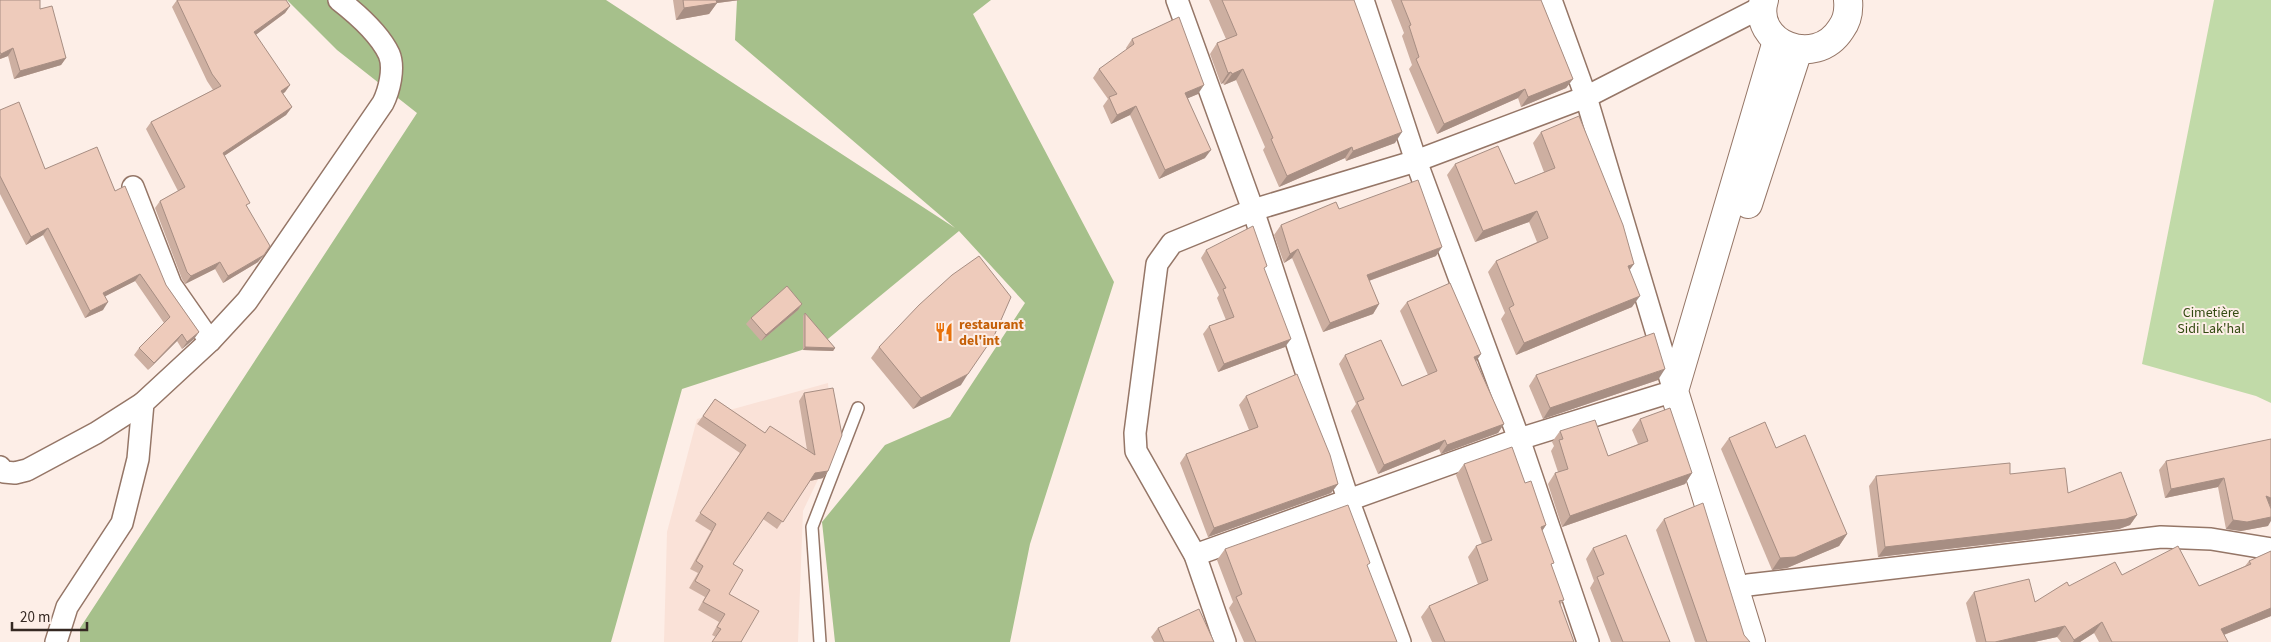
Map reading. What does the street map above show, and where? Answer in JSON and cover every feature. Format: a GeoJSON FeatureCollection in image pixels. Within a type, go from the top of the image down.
{"type":"FeatureCollection","features":[{"type":"Feature","properties":{"kind":"main road"},"geometry":{"type":"LineString","coordinates":[[1763,3],[1766,26],[1788,46],[1818,49],[1835,39],[1846,22],[1848,0]]}},
{"type":"Feature","properties":{"kind":"main road"},"geometry":{"type":"LineString","coordinates":[[1752,642],[1674,391],[1788,46]]}},
{"type":"Feature","properties":{"kind":"main road"},"geometry":{"type":"LineString","coordinates":[[1768,642],[1696,425],[1689,396],[1788,46]]}},
{"type":"Feature","properties":{"kind":"street"},"geometry":{"type":"LineString","coordinates":[[0,467],[4,472],[15,473],[27,470],[96,433],[143,403],[210,341],[247,301],[383,103],[390,88],[390,55],[364,19],[339,0]]}},
{"type":"Feature","properties":{"kind":"street"},"geometry":{"type":"LineString","coordinates":[[1177,0],[1252,210],[1349,502],[1400,642]]}},
{"type":"Feature","properties":{"kind":"street"},"geometry":{"type":"LineString","coordinates":[[1362,0],[1416,161],[1519,439],[1588,642]]}},
{"type":"Feature","properties":{"kind":"street"},"geometry":{"type":"LineString","coordinates":[[1195,556],[1349,502],[1519,439],[1674,391],[1586,97],[1551,0]]}},
{"type":"Feature","properties":{"kind":"street"},"geometry":{"type":"LineString","coordinates":[[1225,642],[1195,556],[1136,451],[1135,433],[1157,264],[1172,243],[1252,210],[1416,161],[1586,97],[1763,3]]}},
{"type":"Feature","properties":{"kind":"street"},"geometry":{"type":"LineString","coordinates":[[133,187],[171,285],[210,341]]}},
{"type":"Feature","properties":{"kind":"street"},"geometry":{"type":"LineString","coordinates":[[56,642],[68,607],[122,523],[138,460],[143,403]]}},
{"type":"Feature","properties":{"kind":"street"},"geometry":{"type":"LineString","coordinates":[[1748,585],[2161,537],[2211,539],[2271,549]]}},
{"type":"Feature","properties":{"kind":"lane"},"geometry":{"type":"LineString","coordinates":[[820,642],[812,527],[858,408]]}},
{"type":"Feature","properties":{"kind":"shaded area"},"geometry":{"type":"Polygon","coordinates":[[[828,383],[833,448],[803,511],[798,642],[664,642],[667,532],[697,419],[828,383]]]}},
{"type":"Feature","properties":{"kind":"green space"},"geometry":{"type":"Polygon","coordinates":[[[287,0],[606,0],[955,228],[735,40],[737,0],[991,0],[973,14],[1114,282],[1030,544],[1010,642],[835,642],[822,522],[885,445],[950,417],[1025,303],[959,231],[823,343],[682,389],[611,642],[80,642],[80,628],[417,113],[337,50],[287,0]]]}},
{"type":"Feature","properties":{"kind":"green space","name":"Cimetière Sidi Lak'hal"},"geometry":{"type":"Polygon","coordinates":[[[2214,0],[2271,0],[2271,403],[2256,396],[2142,364],[2214,0]]]}},
{"type":"Feature","properties":{"kind":"building"},"geometry":{"type":"Polygon","coordinates":[[[0,0],[40,0],[40,9],[52,6],[66,58],[20,71],[13,48],[1,54],[0,52],[0,0]]]}},
{"type":"Feature","properties":{"kind":"building"},"geometry":{"type":"Polygon","coordinates":[[[177,0],[286,0],[290,6],[254,32],[290,85],[281,91],[292,107],[223,153],[250,203],[246,205],[270,246],[264,255],[228,276],[220,262],[191,276],[187,272],[160,201],[185,187],[151,122],[221,86],[212,74],[177,0]]]}},
{"type":"Feature","properties":{"kind":"building"},"geometry":{"type":"Polygon","coordinates":[[[683,0],[716,0],[717,3],[684,8],[683,0]]]}},
{"type":"Feature","properties":{"kind":"building"},"geometry":{"type":"Polygon","coordinates":[[[1222,0],[1354,0],[1402,132],[1353,151],[1352,147],[1287,176],[1271,139],[1273,138],[1243,69],[1232,74],[1231,72],[1228,73],[1217,43],[1237,35],[1222,0]]]}},
{"type":"Feature","properties":{"kind":"building"},"geometry":{"type":"Polygon","coordinates":[[[1401,0],[1541,0],[1573,79],[1528,97],[1525,89],[1444,124],[1416,59],[1419,57],[1409,26],[1411,25],[1401,0]]]}},
{"type":"Feature","properties":{"kind":"building"},"geometry":{"type":"Polygon","coordinates":[[[1179,17],[1204,85],[1185,93],[1211,150],[1165,170],[1136,106],[1117,115],[1109,97],[1117,94],[1099,69],[1134,44],[1132,39],[1179,17]]]}},
{"type":"Feature","properties":{"kind":"building"},"geometry":{"type":"Polygon","coordinates":[[[19,102],[45,169],[97,147],[115,191],[125,186],[166,285],[199,332],[187,342],[182,334],[154,363],[139,348],[170,317],[140,274],[103,293],[108,302],[90,311],[48,228],[31,237],[0,176],[0,110],[19,102]]]}},
{"type":"Feature","properties":{"kind":"building"},"geometry":{"type":"Polygon","coordinates":[[[1579,116],[1623,225],[1634,264],[1628,266],[1640,296],[1524,343],[1509,308],[1514,305],[1496,261],[1548,238],[1537,211],[1483,231],[1455,164],[1498,146],[1515,184],[1555,168],[1541,132],[1579,116]]]}},
{"type":"Feature","properties":{"kind":"building"},"geometry":{"type":"Polygon","coordinates":[[[1418,180],[1442,247],[1367,275],[1379,304],[1330,323],[1298,249],[1290,254],[1281,225],[1336,202],[1339,209],[1418,180]]]}},
{"type":"Feature","properties":{"kind":"building"},"geometry":{"type":"Polygon","coordinates":[[[1253,226],[1267,266],[1264,268],[1291,339],[1224,364],[1209,326],[1234,317],[1223,289],[1226,288],[1206,250],[1253,226]]]}},
{"type":"Feature","properties":{"kind":"building","name":"restaurant del'int"},"geometry":{"type":"Polygon","coordinates":[[[979,256],[1011,297],[994,336],[968,374],[921,398],[879,347],[919,305],[952,275],[979,256]]]}},
{"type":"Feature","properties":{"kind":"building"},"geometry":{"type":"Polygon","coordinates":[[[1450,283],[1481,354],[1474,357],[1504,424],[1447,445],[1445,440],[1384,465],[1357,402],[1364,399],[1345,355],[1381,340],[1402,386],[1437,371],[1407,302],[1450,283]]]}},
{"type":"Feature","properties":{"kind":"building"},"geometry":{"type":"Polygon","coordinates":[[[787,286],[802,304],[766,335],[751,318],[787,286]]]}},
{"type":"Feature","properties":{"kind":"building"},"geometry":{"type":"Polygon","coordinates":[[[805,313],[835,348],[805,347],[805,313]]]}},
{"type":"Feature","properties":{"kind":"building"},"geometry":{"type":"Polygon","coordinates":[[[1654,333],[1665,369],[1550,408],[1536,375],[1654,333]]]}},
{"type":"Feature","properties":{"kind":"building"},"geometry":{"type":"Polygon","coordinates":[[[1297,374],[1330,455],[1338,484],[1214,528],[1186,454],[1258,427],[1246,396],[1297,374]]]}},
{"type":"Feature","properties":{"kind":"building"},"geometry":{"type":"Polygon","coordinates":[[[833,388],[842,435],[828,471],[815,473],[783,522],[768,512],[733,564],[743,570],[729,594],[759,611],[741,642],[712,642],[721,629],[717,627],[725,614],[703,602],[710,590],[695,581],[703,566],[696,561],[716,524],[700,513],[746,445],[703,416],[715,399],[765,433],[770,426],[815,455],[804,393],[833,388]]]}},
{"type":"Feature","properties":{"kind":"building"},"geometry":{"type":"Polygon","coordinates":[[[1670,408],[1692,473],[1570,516],[1555,473],[1568,469],[1559,440],[1563,439],[1560,431],[1595,420],[1608,456],[1648,441],[1640,419],[1670,408]]]}},
{"type":"Feature","properties":{"kind":"building"},"geometry":{"type":"Polygon","coordinates":[[[1765,422],[1776,448],[1805,435],[1847,534],[1795,557],[1780,558],[1729,438],[1765,422]]]}},
{"type":"Feature","properties":{"kind":"building"},"geometry":{"type":"Polygon","coordinates":[[[2271,439],[2271,498],[2266,496],[2271,509],[2271,517],[2247,522],[2233,520],[2224,478],[2171,489],[2166,461],[2271,439]]]}},
{"type":"Feature","properties":{"kind":"building"},"geometry":{"type":"Polygon","coordinates":[[[1512,447],[1525,483],[1531,481],[1546,525],[1541,527],[1554,563],[1551,564],[1564,600],[1559,601],[1574,642],[1445,642],[1429,606],[1488,580],[1476,546],[1492,540],[1464,464],[1512,447]]]}},
{"type":"Feature","properties":{"kind":"building"},"geometry":{"type":"Polygon","coordinates":[[[2010,463],[2010,474],[2065,468],[2068,493],[2121,472],[2137,515],[2126,519],[1885,547],[1876,476],[2010,463]]]}},
{"type":"Feature","properties":{"kind":"building"},"geometry":{"type":"Polygon","coordinates":[[[1703,503],[1744,635],[1750,642],[1707,642],[1664,519],[1703,503]]]}},
{"type":"Feature","properties":{"kind":"building"},"geometry":{"type":"Polygon","coordinates":[[[1348,505],[1370,563],[1367,565],[1397,642],[1256,642],[1236,597],[1242,594],[1225,549],[1348,505]]]}},
{"type":"Feature","properties":{"kind":"building"},"geometry":{"type":"Polygon","coordinates":[[[1626,535],[1670,642],[1623,642],[1597,577],[1604,574],[1593,548],[1626,535]]]}},
{"type":"Feature","properties":{"kind":"building"},"geometry":{"type":"Polygon","coordinates":[[[2178,546],[2199,586],[2251,564],[2249,561],[2271,551],[2271,608],[2221,629],[2228,642],[2112,642],[2102,622],[2074,640],[2065,626],[1995,642],[1986,642],[1974,592],[2029,579],[2035,602],[2067,582],[2069,586],[2115,562],[2122,575],[2178,546]]]}},
{"type":"Feature","properties":{"kind":"building"},"geometry":{"type":"Polygon","coordinates":[[[1199,609],[1214,642],[1164,642],[1158,628],[1199,609]]]}},
{"type":"Feature","properties":{"kind":"place","name":"restaurant del'int"},"geometry":{"type":"Point","coordinates":[944,332]}}]}
